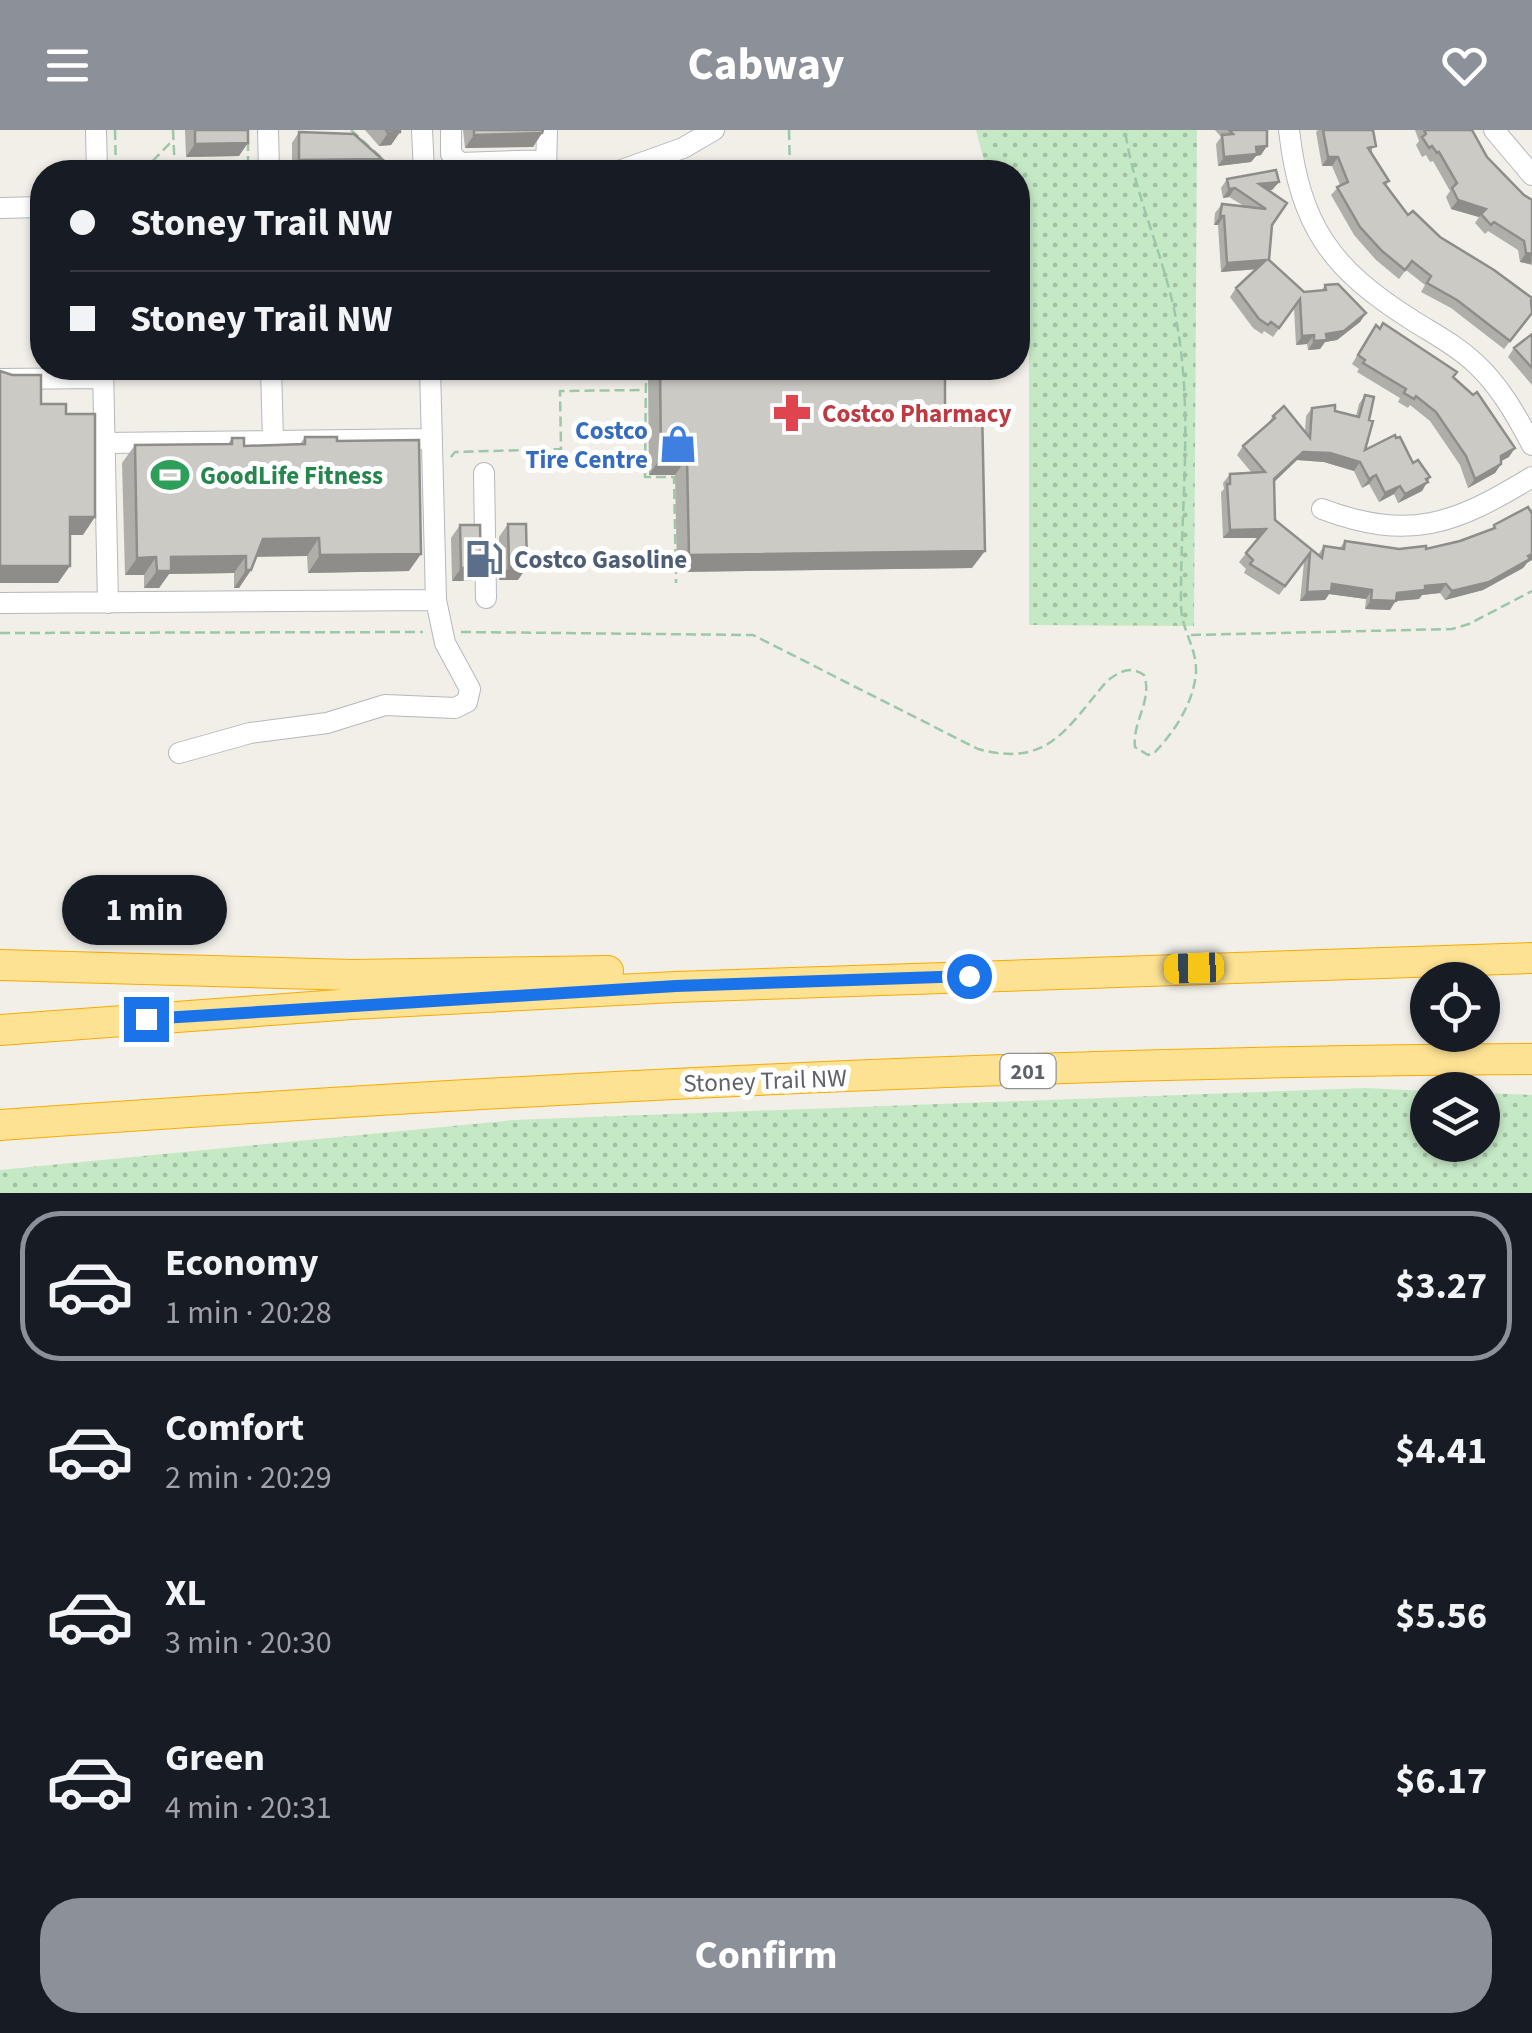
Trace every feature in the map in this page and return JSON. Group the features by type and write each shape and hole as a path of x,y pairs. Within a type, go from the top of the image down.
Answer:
{"highway":[{"path":"0,1030 352,1004 676,986 1532,958"},
{"path":"0,965 353,974 827,963 1006,974"},
{"path":"1441,1060 1474,1074 1532,1075"},
{"name":"Stoney Trail NW","path":"0,1125 615,1086 1154,1066 1532,1060"},
{"path":"0,1143 347,1114 582,1100 615,1086"}],"street":[{"path":"96,130 97,160"},
{"path":"268,130 269,160"},
{"path":"422,130 423,160"},
{"path":"451,130 451,154 457,160"},
{"path":"546,160 547,130"},
{"path":"650,160 683,148 714,130"},
{"path":"1288,130 1300,193 1338,264 1374,294 1448,341 1476,364 1497,386 1532,445"},
{"path":"1494,130 1532,176"},
{"path":"0,208 30,207"},
{"path":"1305,256 1324,243"},
{"path":"0,379 30,377"},
{"path":"103,380 108,603"},
{"path":"271,380 273,441"},
{"path":"179,753 250,733 328,723 385,706 455,708 467,702 470,689 445,643 436,600 430,380"},
{"path":"104,443 432,438"},
{"path":"484,474 486,598"},
{"path":"1322,509 1358,523 1414,526 1440,522 1485,506 1532,477"},
{"path":"0,602 436,600"}],"path":[{"path":"115,130 116,160"},
{"path":"173,130 175,160"},
{"path":"248,130 248,160"},
{"path":"351,130 384,160"},
{"path":"790,130 790,160"},
{"path":"0,632 753,635 978,749 1015,756 1048,744 1107,681 1130,669 1144,675 1148,689 1134,735 1135,748 1148,754 1155,752 1184,712 1196,671 1181,604 1186,464 1179,331 1125,130"},
{"path":"154,160 174,139"},
{"path":"645,380 646,478 674,477 676,583"},
{"path":"561,449 560,391 644,390"},
{"path":"1190,636 1452,629 1470,624 1532,591"}],"green space":[{"path":"976,130 1197,130 1194,626 1029,625 1030,160 984,160"},
{"path":"1366,1088 1410,1090 1410,1162 1500,1162 1500,1094 1532,1095 1532,1193 0,1193 0,1170 514,1120"}],"building":[{"path":"195,130 248,130 248,143 195,144"},
{"path":"474,130 543,130 474,135"},
{"path":"1229,130 1267,130 1267,146 1256,147 1257,154 1224,157 1222,135 1233,134"},
{"path":"1323,130 1373,130 1376,146 1368,148 1389,181 1384,183 1408,215 1413,211 1440,237 1532,298 1532,313 1510,341 1457,300 1427,283 1431,276 1412,261 1405,270 1360,227 1337,187 1348,182 1338,157 1328,157"},
{"path":"1424,130 1472,130 1487,157 1532,200 1532,254 1526,253 1524,241 1494,222 1491,225 1481,214 1486,209 1458,200 1452,188 1457,183 1439,152 1429,148 1422,137 1426,134"},
{"path":"299,132 354,134 382,159 299,160"},
{"path":"1276,170 1279,182 1259,184 1287,203 1272,225 1269,260 1304,292 1326,290 1325,285 1338,284 1366,313 1344,331 1326,334 1327,340 1314,341 1314,335 1302,336 1300,299 1279,328 1259,319 1236,288 1266,260 1227,263 1224,216 1220,216 1222,204 1266,209 1235,188 1229,189 1227,179"},
{"path":"1383,323 1457,372 1453,377 1473,395 1477,392 1515,448 1501,456 1501,464 1475,479 1466,456 1436,412 1363,363 1365,360 1358,355 1376,325 1380,329"},
{"path":"1532,334 1532,368 1514,348"},
{"path":"0,371 41,380 41,404 66,404 66,414 95,414 95,517 70,517 70,566 0,566"},
{"path":"660,380 945,380 945,407 982,407 985,551 689,555 687,458 661,457"},
{"path":"1365,395 1374,397 1369,420 1373,421 1365,450 1395,435 1400,437 1413,463 1418,460 1430,477 1428,482 1405,494 1400,486 1385,493 1376,475 1369,479 1360,462 1330,453 1303,452 1274,479 1275,520 1322,558 1324,546 1344,549 1345,541 1426,549 1460,541 1495,528 1494,525 1528,507 1532,511 1530,559 1489,582 1452,591 1446,584 1425,586 1425,590 1397,593 1396,601 1371,600 1372,590 1332,584 1331,591 1307,592 1310,553 1285,586 1250,564 1253,560 1246,553 1266,529 1230,530 1227,484 1230,474 1265,472 1243,446 1284,406 1310,438 1312,408 1335,405 1335,411 1359,417"},
{"path":"305,437 337,437 337,441 419,440 421,554 320,555 319,538 263,539 251,570 246,570 246,556 171,557 171,571 157,571 156,557 137,558 135,445 232,444 232,438 244,438 244,446 305,444"},
{"path":"508,524 526,524 527,567 509,567"},
{"path":"460,525 480,525 481,568 461,568"}],"place":[{"name":"Costco Pharmacy","path":"792,413"},
{"name":"Costco Tire Centre","path":"678,444"},
{"name":"GoodLife Fitness","path":"170,475"},
{"name":"Costco Gasoline","path":"484,559"}],"route":[{"path":"146,1019 676,986 969,976"}]}
